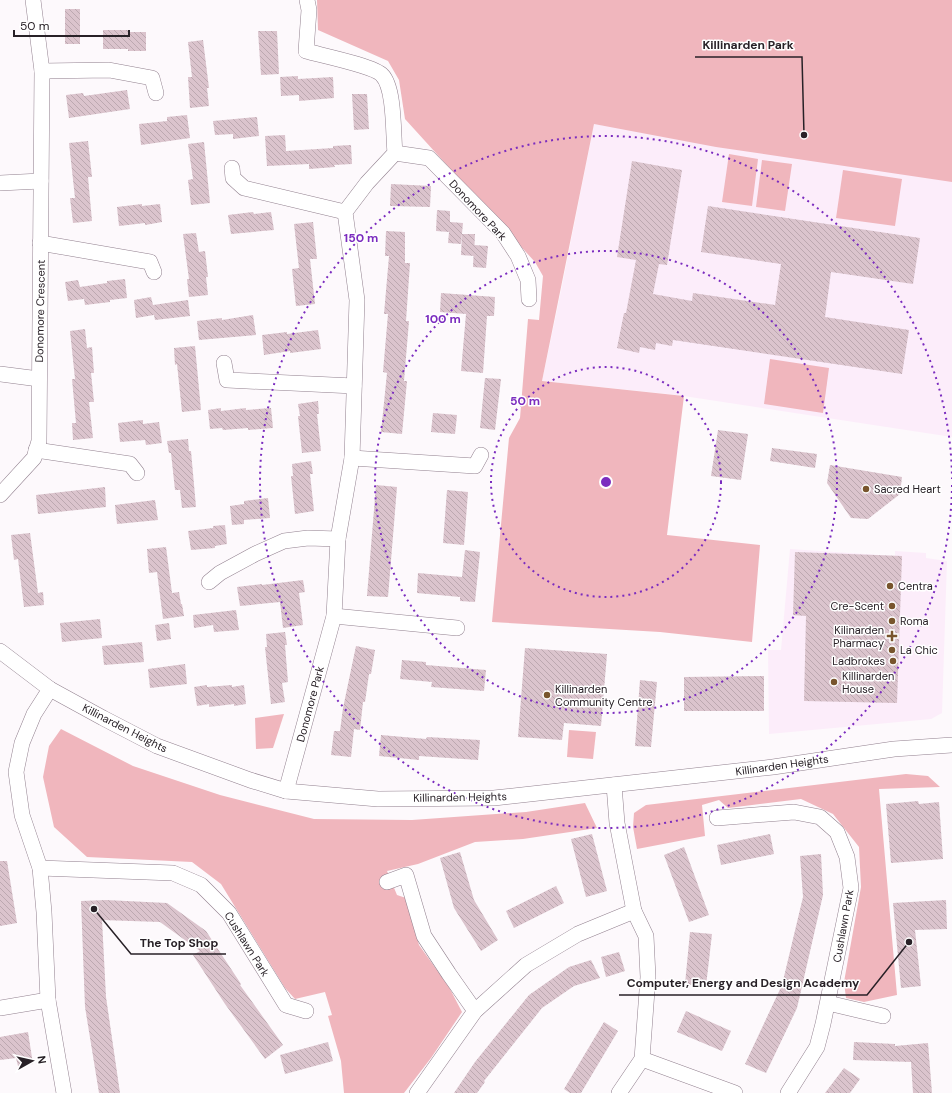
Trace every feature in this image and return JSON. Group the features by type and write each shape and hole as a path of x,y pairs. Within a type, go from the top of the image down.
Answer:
{"street":[{"name":"Donomore Crescent","path":"0,495 34,458 39,440 42,71 33,0"},
{"path":"232,168 233,178 244,188 346,212 367,183 395,153 391,92 382,75 367,67 306,51 307,0"},
{"path":"42,71 109,70 152,78 156,93"},
{"name":"Donomore Park","path":"395,153 429,158 503,233 518,256 528,280 529,298"},
{"path":"0,183 41,181"},
{"name":"Donomore Park","path":"286,791 334,616 338,539 352,458 357,300 346,212"},
{"name":"Donomore Crescent","path":"40,243 150,262 154,272"},
{"path":"224,363 227,380 354,386"},
{"name":"Donomore Crescent","path":"0,374 39,379"},
{"path":"36,450 130,464 137,473"},
{"path":"352,458 475,466 481,455"},
{"path":"209,582 220,573 255,554 284,541 308,538 338,539"},
{"path":"334,616 457,628"},
{"name":"Killinarden Heights","path":"0,651 50,689 157,746 250,780 286,791 378,799 494,798 773,767 894,749 952,745"},
{"path":"50,689 34,714 22,743 16,772 22,815 40,868 44,912 48,1000 64,1093"},
{"path":"614,785 617,823 634,911 646,936 648,977 642,1059 619,1093"},
{"name":"Cushlawn Park","path":"717,818 794,812 820,817 837,832 847,857 851,888 828,1003 817,1047 788,1093"},
{"name":"Cushlawn Park","path":"40,868 173,874 201,885 229,913 286,1005 306,1011"},
{"path":"387,882 406,875 424,936 475,1011"},
{"path":"417,1093 475,1011 526,964 578,934 634,911"},
{"path":"0,1008 48,1000"},
{"path":"828,1003 883,1016"},
{"path":"642,1059 735,1093"}],"shaded area":[{"path":"317,0 952,0 952,182 716,147 594,124 542,381 684,396 667,535 760,545 752,642 660,632 492,622 509,438 520,418 528,319 539,320 543,276 535,262 405,119 399,80 388,61 318,30"},
{"path":"594,124 952,181 952,437 677,395 542,381"},
{"path":"729,154 758,159 752,206 722,202"},
{"path":"762,160 792,164 785,211 756,207"},
{"path":"843,170 902,179 895,226 836,218"},
{"path":"770,359 829,368 823,413 764,404"},
{"path":"790,549 895,556 895,551 926,553 926,558 947,561 942,713 931,719 769,734 768,650 781,650"},
{"path":"284,714 273,748 256,749 255,718"},
{"path":"61,729 133,766 220,795 314,819 412,820 526,812 585,803 597,828 523,839 475,842 418,864 387,871 397,895 406,898 419,945 449,987 462,1012 431,1058 404,1093 344,1093 341,1061 328,1016 332,1015 325,992 295,999 285,988 221,884 192,862 87,857 54,827 43,777 49,746"},
{"path":"569,730 596,732 593,759 567,757"},
{"path":"906,774 928,776 940,787 879,789 897,995 864,1002 846,998 844,982 861,887 859,847 833,814 801,799 728,808 719,800 702,805 705,836 637,849 633,827 634,813 646,805"}],"building":[{"path":"65,9 80,9 80,44 65,44"},
{"path":"103,30 146,32 146,51 103,49"},
{"path":"258,31 277,31 279,74 261,75"},
{"path":"203,40 209,88 207,88 209,106 190,108 188,77 192,77 188,42"},
{"path":"298,76 298,79 333,77 334,98 299,101 299,95 281,96 280,77"},
{"path":"127,90 130,109 69,118 66,95 83,93 84,96"},
{"path":"352,94 367,94 369,129 354,130"},
{"path":"187,115 190,138 141,145 139,124 167,121 167,117"},
{"path":"257,117 259,136 233,139 233,134 215,135 213,121"},
{"path":"285,135 286,151 333,148 333,146 351,145 352,164 309,169 309,164 267,166 265,136"},
{"path":"88,141 92,177 88,177 92,221 73,223 70,198 75,198 69,143"},
{"path":"204,142 210,203 191,205 188,180 193,179 188,144"},
{"path":"632,161 682,170 667,265 659,264 653,294 692,301 693,293 775,305 781,264 701,252 708,206 920,238 913,284 831,272 825,317 909,330 902,374 673,340 672,346 656,343 655,350 640,347 639,353 617,348 624,313 626,313 636,260 617,257"},
{"path":"391,184 431,186 430,207 390,206"},
{"path":"142,204 142,206 160,204 162,222 145,225 145,223 119,226 117,207"},
{"path":"437,210 450,211 450,222 463,223 461,244 448,243 449,232 436,231"},
{"path":"253,212 254,214 271,212 274,230 231,234 228,215"},
{"path":"313,222 317,259 310,259 315,304 296,306 292,269 299,268 294,224"},
{"path":"386,231 405,232 405,263 410,263 406,321 409,321 404,381 407,381 402,434 381,432 387,373 383,372 388,314 384,314 389,256 385,256"},
{"path":"196,233 199,252 205,251 208,277 206,277 208,295 189,297 187,279 189,279 183,234"},
{"path":"462,234 475,234 474,256 461,255"},
{"path":"474,245 488,246 486,268 473,267"},
{"path":"125,279 127,298 85,305 84,299 68,301 65,282 78,280 80,287"},
{"path":"441,293 495,297 494,316 487,316 483,373 461,371 466,314 440,312"},
{"path":"151,297 153,305 188,300 190,316 155,320 154,315 136,318 134,300"},
{"path":"253,315 256,335 199,340 197,321 222,318 222,320"},
{"path":"85,329 87,348 92,347 94,373 91,373 94,402 89,402 93,438 73,440 72,423 76,423 72,379 75,379 70,331"},
{"path":"318,330 321,349 290,353 290,351 264,355 262,335 287,332 287,334"},
{"path":"195,346 201,410 182,412 174,348"},
{"path":"485,378 501,379 495,430 480,428"},
{"path":"318,401 319,414 317,414 321,451 302,453 298,404"},
{"path":"221,408 221,411 246,408 246,410 271,408 273,428 248,430 248,428 223,430 222,428 210,429 208,410"},
{"path":"433,413 457,415 455,434 431,432"},
{"path":"143,420 143,424 159,422 162,443 146,445 145,440 120,442 118,423"},
{"path":"718,430 748,434 741,480 711,476"},
{"path":"188,439 189,451 191,451 196,507 182,508 180,490 175,490 171,453 169,453 167,441"},
{"path":"772,448 817,454 815,468 770,461"},
{"path":"311,461 313,474 310,474 314,511 295,514 291,476 293,476 292,464"},
{"name":"Sacred Heart","path":"830,465 902,477 900,494 868,519 851,518 827,483"},
{"path":"376,485 397,487 388,597 367,596"},
{"path":"105,487 106,507 38,514 36,495"},
{"path":"447,490 468,492 464,545 443,543"},
{"path":"268,498 270,518 244,520 244,524 232,525 230,506 244,504 244,501"},
{"path":"155,500 158,520 117,524 115,505"},
{"path":"225,525 227,544 215,546 215,548 191,550 188,531"},
{"path":"30,533 38,593 43,592 44,605 24,607 18,559 14,560 11,535"},
{"path":"166,547 172,593 179,592 184,616 163,619 157,572 149,573 147,549"},
{"path":"465,550 480,552 475,602 460,601 460,597 417,593 418,573 462,577"},
{"path":"795,552 902,556 897,703 804,701 806,616 793,615"},
{"path":"303,580 305,592 299,593 303,625 283,628 280,602 240,606 237,587"},
{"path":"236,610 239,630 214,632 213,625 194,628 193,615"},
{"path":"100,619 102,638 62,642 60,623"},
{"path":"169,623 171,639 157,641 155,625"},
{"path":"285,632 287,645 285,645 288,682 282,683 285,702 271,704 265,647 267,647 266,634"},
{"path":"142,642 144,662 104,665 102,646"},
{"path":"356,646 375,650 371,674 369,674 365,702 363,702 360,730 354,729 351,757 331,755 334,731 340,731 343,708"},
{"path":"525,648 607,654 601,726 564,723 562,740 518,737"},
{"path":"402,660 426,662 426,665 486,670 484,691 431,687 432,682 400,679"},
{"path":"185,664 187,684 150,688 148,669"},
{"path":"764,676 764,711 684,711 684,677"},
{"path":"640,680 657,682 651,747 635,746"},
{"path":"207,685 207,687 232,685 232,687 244,685 246,704 209,707 209,704 197,706 194,687"},
{"path":"381,735 426,739 427,737 480,740 478,760 419,756 419,760 379,756"},
{"path":"918,801 919,804 939,802 943,859 891,863 886,804"},
{"path":"592,834 607,891 586,897 571,839"},
{"path":"770,834 774,854 721,865 717,845"},
{"path":"684,847 709,915 689,922 664,855"},
{"path":"460,852 474,900 498,940 481,951 454,908 440,858"},
{"path":"821,854 823,895 797,1008 766,1073 745,1064 782,985 803,897 800,856"},
{"path":"0,861 7,861 17,923 0,926"},
{"path":"556,886 564,903 514,928 506,911"},
{"path":"106,900 167,903 206,931 241,984 240,985 283,1045 265,1059 225,1004 193,955 200,951 160,922 102,920 106,997 120,1093 99,1093 85,1007 81,901"},
{"path":"946,900 947,929 915,930 921,986 901,988 893,903"},
{"path":"690,932 712,934 706,986 685,984"},
{"path":"619,952 625,971 606,977 601,957"},
{"path":"591,960 600,978 574,986 542,1008 484,1081 485,1082 477,1093 454,1093 475,1062 529,995 569,967"},
{"path":"686,1011 731,1031 722,1051 677,1032"},
{"path":"604,1022 618,1031 581,1093 570,1093 564,1089"},
{"path":"28,1032 33,1064 18,1066 16,1058 0,1060 0,1037"},
{"path":"328,1042 333,1061 285,1074 280,1055"},
{"path":"854,1042 895,1044 895,1046 928,1043 932,1093 913,1093 911,1062 853,1060"},
{"path":"844,1068 860,1079 850,1093 825,1093"}],"place":[{"name":"Killinarden Park","path":"804,135"},
{"name":"Sacred Heart","path":"866,489"},
{"name":"Centra","path":"890,586"},
{"name":"Cre-Scent","path":"892,606"},
{"name":"Roma","path":"892,621"},
{"name":"Kilinarden Pharmacy","path":"892,636"},
{"name":"La Chic","path":"892,650"},
{"name":"Ladbrokes","path":"893,661"},
{"name":"Killinarden House","path":"834,682"},
{"name":"Killinarden Community Centre","path":"547,695"},
{"name":"The Top Shop","path":"94,909"},
{"name":"Computer, Energy and Design Academy","path":"909,942"}]}
